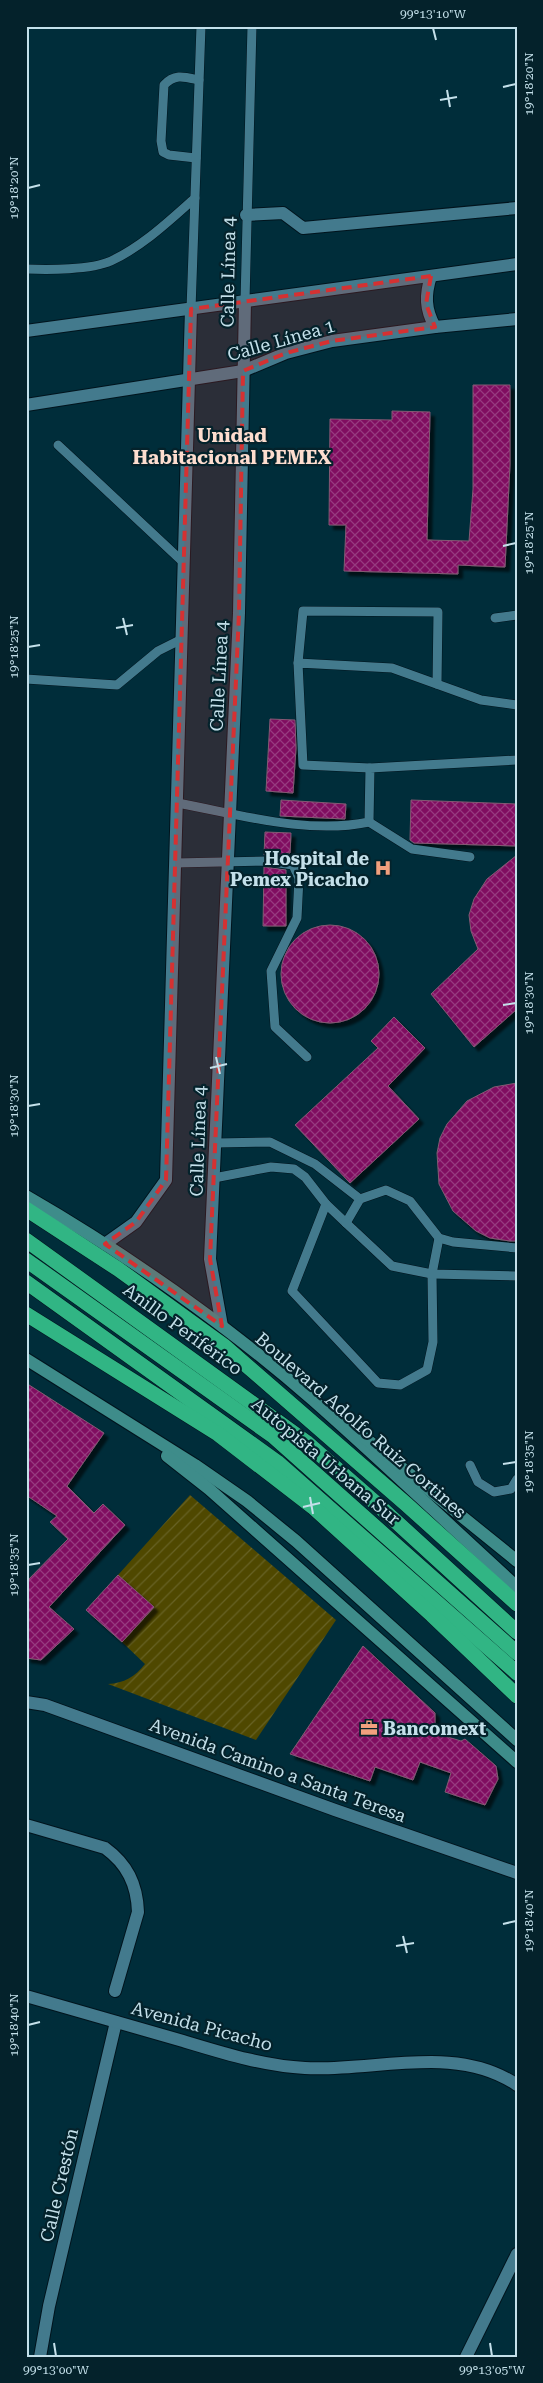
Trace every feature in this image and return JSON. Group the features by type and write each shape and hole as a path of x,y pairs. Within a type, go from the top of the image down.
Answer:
{"highway":[{"path":"26,1210 118,1269 222,1345 406,1504 517,1604"},
{"name":"Anillo Periférico","path":"26,1240 306,1442 517,1632"},
{"name":"Autopista Urbana Sur","path":"26,1260 273,1436 517,1653"},
{"name":"Autopista Urbana Sur","path":"26,1282 276,1462 517,1673"},
{"path":"26,1314 226,1440 320,1514 432,1615 517,1696"}],"main road":[{"name":"Boulevard Adolfo Ruiz Cortines","path":"26,1196 105,1244 222,1326 312,1400 517,1587"},
{"path":"26,1359 195,1465 247,1501 296,1541 517,1740"},
{"path":"312,1400 389,1456 517,1561"},
{"path":"124,1422 209,1489 517,1762"}],"street":[{"path":"246,215 283,213 303,228 517,208"},
{"name":"Calle Línea 1","path":"26,332 517,264"},
{"path":"431,276 426,292 426,304 435,327"},
{"name":"Calle Línea 4","path":"222,1326 210,1259 229,812 240,613 245,301"},
{"name":"Calle Línea 4","path":"105,1244 136,1222 166,1180 191,309"},
{"name":"Calle Línea 1","path":"26,405 243,371 286,353 332,341 435,327 517,319"},
{"name":"Avenida Camino a Santa Teresa","path":"26,1702 45,1705 517,1873"},
{"path":"26,1825 104,1848 114,1855 130,1874 135,1886 138,1912 115,1991"},
{"name":"Avenida Picacho","path":"26,1996 243,2059 305,2068 425,2063 472,2065 503,2075 517,2085"},
{"name":"Calle Crestón","path":"40,2357 49,2306 116,2022"},
{"path":"466,2357 517,2254"}],"lane":[{"name":"Calle Línea 4","path":"191,309 201,26"},
{"name":"Calle Línea 4","path":"245,301 252,26"},
{"path":"196,158 169,155 164,152 162,141 164,85 170,78 177,76 199,80"},
{"path":"26,269 58,270 110,262 150,237 195,198"},
{"path":"58,445 184,562"},
{"path":"437,684 438,612 303,611 298,664 303,764 370,768 517,760"},
{"path":"495,618 517,616"},
{"path":"26,679 117,685 158,651 182,639"},
{"path":"298,664 392,668 481,700 517,705"},
{"path":"369,822 370,768"},
{"path":"177,803 276,821 345,827 369,822 412,849 470,857"},
{"path":"175,863 265,861 293,865 299,878 297,918 271,971 275,1027 307,1057"},
{"path":"216,1143 270,1142 315,1164 360,1199"},
{"path":"306,1177 315,1164"},
{"path":"214,1178 271,1167 294,1169 306,1177 326,1204 392,1266 432,1274 517,1276"},
{"path":"346,1223 360,1199 386,1190 410,1201 439,1238 453,1242 517,1248"},
{"path":"326,1204 292,1290 378,1383 400,1385 427,1370 433,1342 432,1274 439,1238"},
{"path":"470,1465 478,1482 494,1492 511,1489 516,1479"}],"highlighted area":[{"path":"431,276 426,304 435,327 332,341 286,353 243,371 239,613 210,1259 222,1326 105,1244 136,1222 166,1180 191,309"}],"shaded area":[{"path":"190,1495 336,1620 256,1740 108,1684 129,1679 145,1664 122,1642 154,1607 118,1575"}],"building":[{"path":"473,385 510,385 510,464 505,567 458,565 458,574 344,571 346,525 329,525 330,419 392,420 392,411 430,412 427,540 469,541 473,489"},
{"path":"270,719 295,720 296,748 293,793 266,791"},
{"path":"281,800 346,804 345,819 280,816"},
{"path":"411,800 517,804 517,846 414,843 410,840"},
{"path":"265,832 291,833 290,853 286,853 286,858 264,855"},
{"path":"517,855 517,1009 474,1047 431,994 478,949 471,931 469,915 474,899 487,879"},
{"path":"264,867 286,870 286,926 263,926"},
{"path":"330,925 349,929 365,939 375,955 379,974 375,993 365,1009 349,1019 330,1023 311,1019 295,1009 285,993 281,974 285,955 295,939 311,929"},
{"path":"394,1017 425,1048 388,1086 419,1119 350,1183 295,1125 378,1048 371,1041"},
{"path":"517,1083 517,1241 510,1241 490,1238 476,1231 453,1211 439,1184 437,1153 440,1138 447,1124 467,1101 494,1087"},
{"path":"26,1383 104,1433 67,1486 94,1513 103,1504 125,1525 49,1607 74,1629 41,1660 26,1658 26,1582 68,1539 50,1522 57,1516 26,1495"},
{"path":"118,1575 154,1607 122,1642 86,1610"},
{"name":"Bancomext","path":"363,1646 435,1713 435,1733 461,1741 465,1739 496,1766 498,1779 485,1805 445,1792 451,1773 420,1762 413,1780 375,1767 370,1781 290,1754"}],"place":[{"name":"Hospital de Pemex Picacho","path":"383,868"},
{"name":"Bancomext","path":"369,1728"}],"district":[{"name":"Unidad Habitacional PEMEX","path":"232,446"}]}
